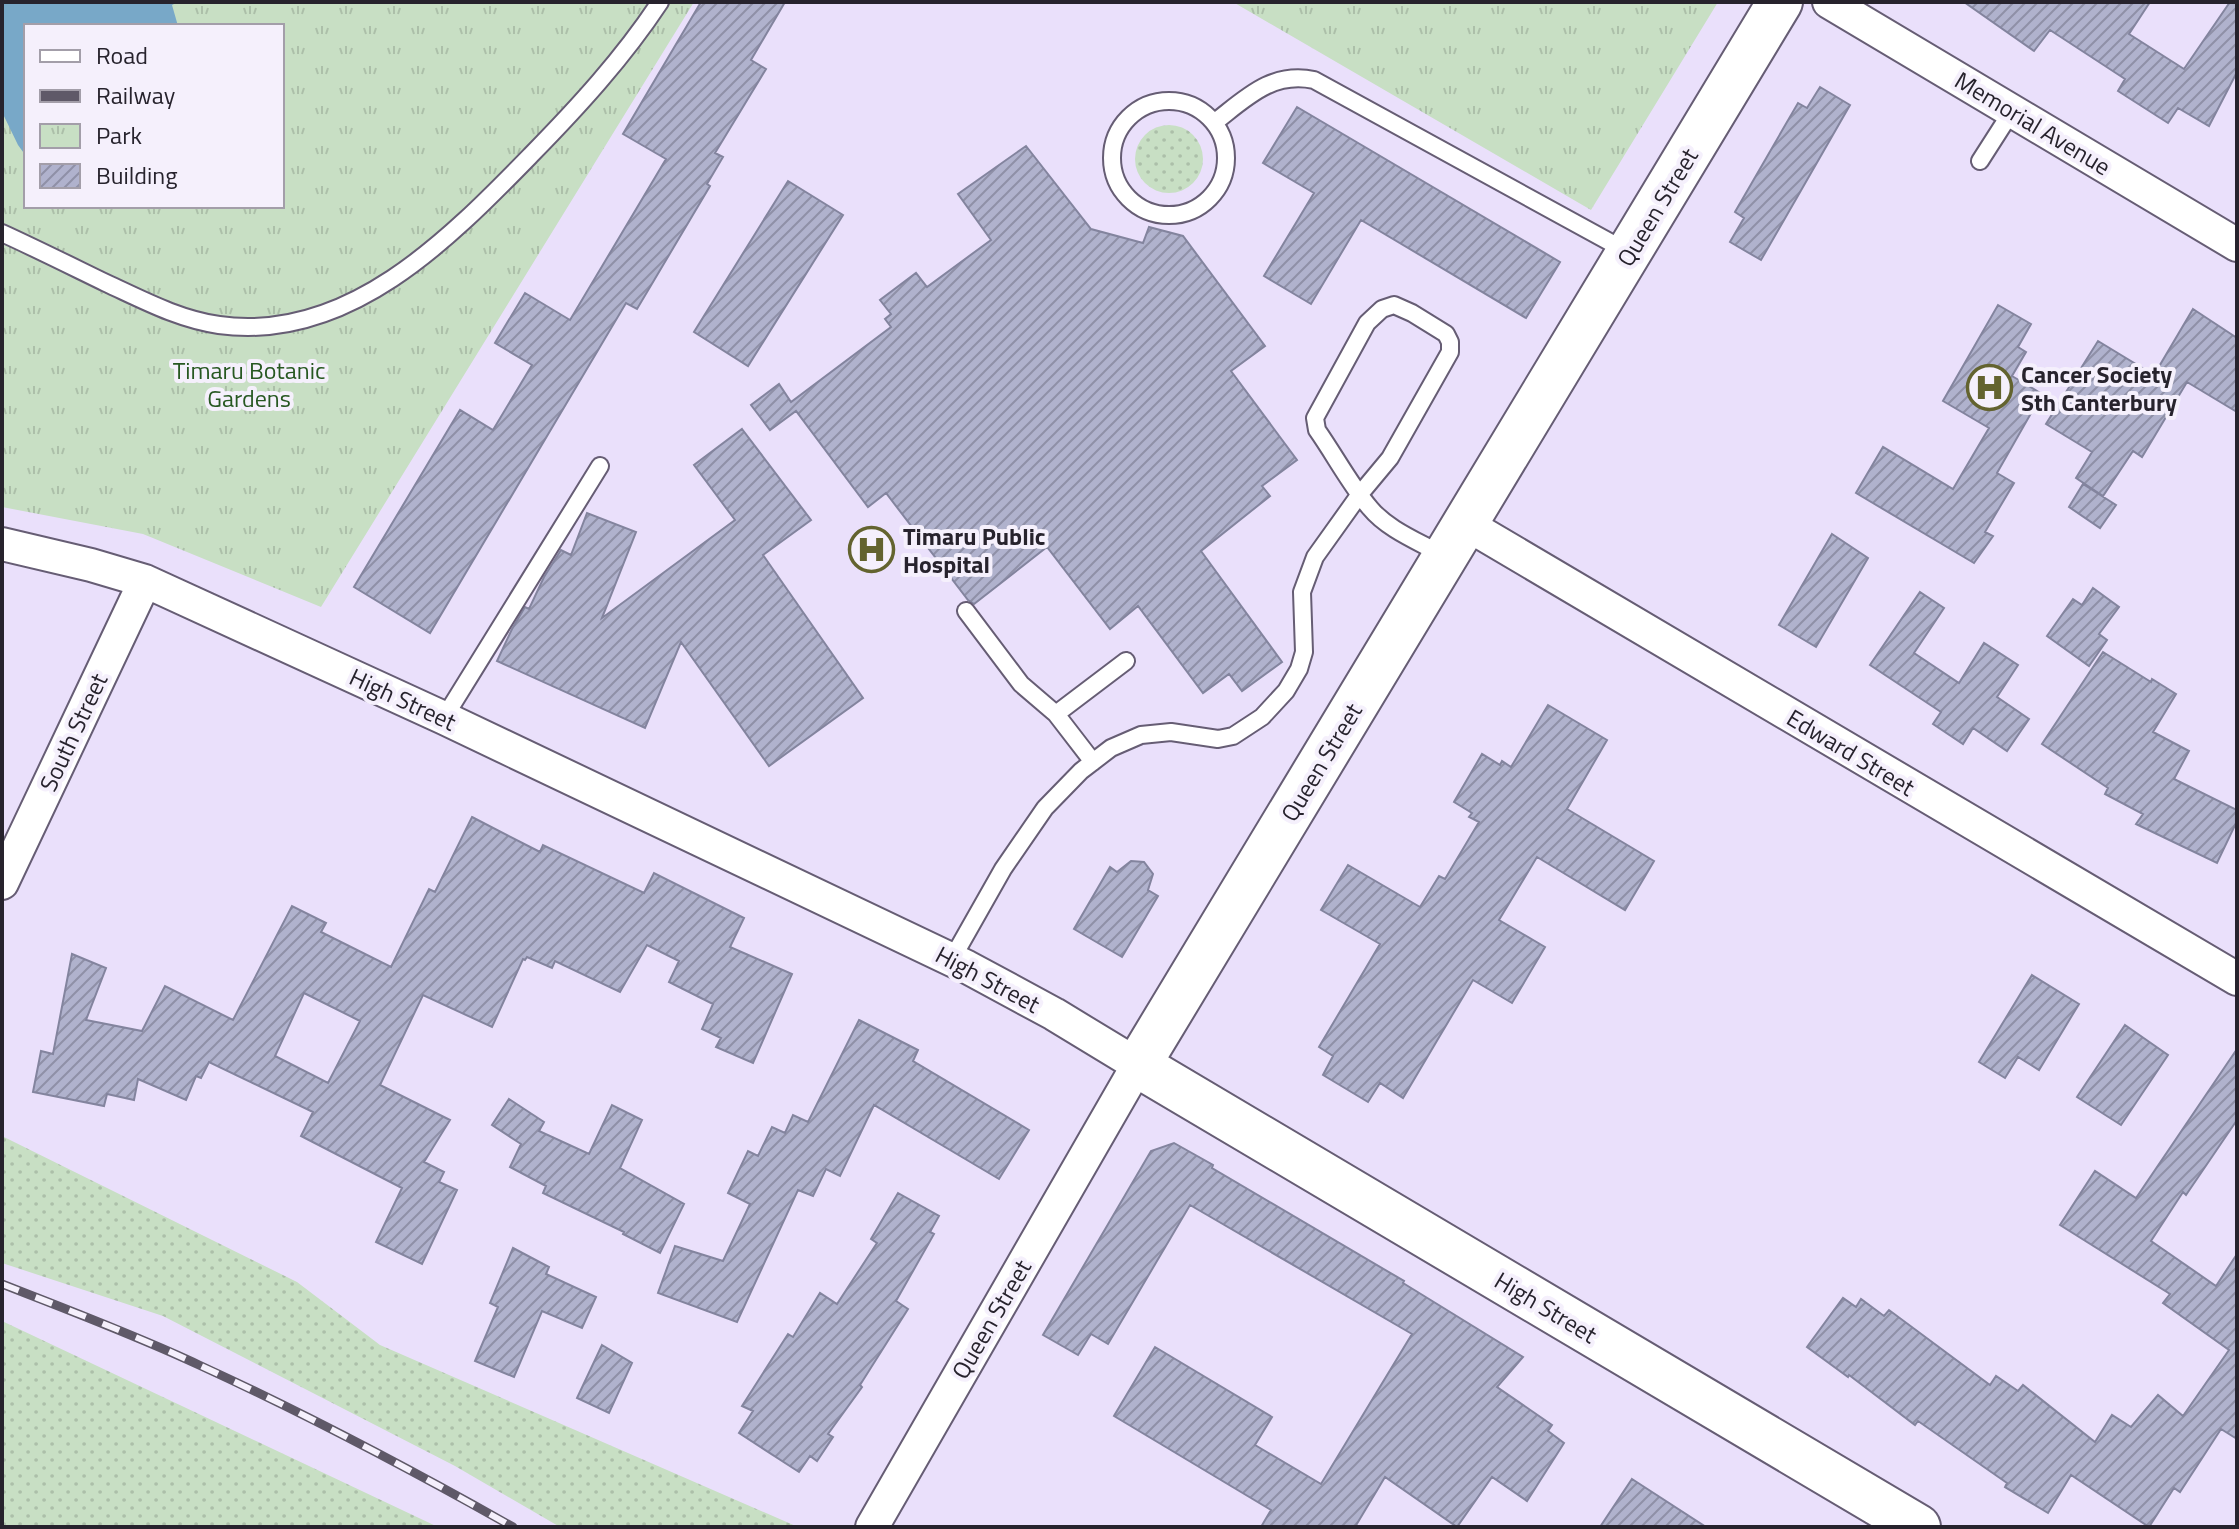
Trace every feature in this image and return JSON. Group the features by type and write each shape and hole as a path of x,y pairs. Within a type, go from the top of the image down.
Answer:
{"street":[{"name":"Queen Street","path":"872,1527 1138,1065 1780,2"},
{"name":"Memorial Avenue","path":"1829,2 2237,245"},
{"name":"Edward Street","path":"1456,541 2237,979"},
{"name":"High Street","path":"2,544 145,581 444,718 952,959 1054,1014 1918,1527"},
{"name":"South Street","path":"2,883 145,581"}],"lane":[{"path":"2,233 162,310 195,321 261,327 300,321 335,310 379,288 461,224 580,103 614,64 660,2"},
{"path":"1215,122 1267,84 1298,76 1314,80 1630,253"},
{"path":"1163,100 1183,101 1201,109 1215,122 1224,139 1227,157 1224,175 1216,192 1203,205 1187,213 1169,216 1150,213 1134,204 1121,190 1112,172 1111,152 1116,133 1128,117 1144,105 1163,100"},
{"path":"1980,161 2012,111"},
{"path":"952,959 1003,869 1045,808 1081,771 1111,748 1141,735 1171,732 1218,739 1233,736 1262,717 1286,691 1299,669 1304,652 1302,592 1315,557 1360,494 1390,458 1450,352 1446,334 1394,305 1382,309 1367,323 1315,418 1317,430 1360,494 1371,510 1388,523 1456,541"},
{"path":"444,718 600,466"},
{"path":"966,611 1021,684 1056,714 1093,762"},
{"path":"1056,714 1126,661"}],"green space":[{"name":"Timaru Botanic Gardens","path":"2,2 694,2 321,607 143,534 2,507"},
{"path":"1233,2 1718,2 1591,210"},
{"path":"1162,125 1176,125 1188,130 1198,140 1203,159 1198,178 1188,188 1176,193 1162,193 1150,188 1140,178 1135,166 1135,152 1140,140 1150,130"},
{"path":"2,1136 297,1282 380,1345 798,1527 560,1527 455,1466 163,1316 2,1263"},
{"path":"2,1321 438,1527 2,1527"}],"water":[{"path":"2,2 178,2 172,5 177,24 24,24 24,153 2,112"}],"building":[{"path":"701,2 785,2 751,60 766,69 715,153 723,157 707,184 710,186 637,309 626,303 430,633 354,587 460,410 493,430 532,365 495,343 525,293 570,320 666,159 623,134"},
{"path":"1964,2 2150,2 2129,34 2184,69 2230,2 2237,2 2237,72 2209,126 2178,108 2168,123 2118,91 2125,79 2050,30 2034,51"},
{"path":"1820,87 1850,105 1761,260 1730,242 1744,218 1735,212 1798,103 1807,108"},
{"path":"1297,107 1560,262 1526,318 1361,220 1311,304 1264,276 1314,193 1263,163"},
{"path":"1026,146 1091,229 1143,243 1149,227 1183,236 1265,346 1231,371 1297,460 1262,486 1270,496 1201,551 1282,662 1242,691 1229,674 1203,693 1138,606 1110,629 1047,547 974,604 886,493 868,507 796,411 770,430 751,405 779,384 791,402 891,327 885,319 891,314 880,300 916,273 927,287 991,240 958,194"},
{"path":"788,181 843,215 748,366 694,332"},
{"path":"1998,305 2031,324 2018,347 2026,352 2012,376 2042,394 1997,473 2014,483 1985,532 1993,536 1974,563 1856,493 1883,447 1953,489 1989,428 1943,401"},
{"path":"2193,309 2237,338 2237,412 2187,382 2142,457 2133,451 2103,496 2076,478 2092,452 2046,424 2098,341 2154,375"},
{"path":"742,429 811,520 763,555 863,698 769,766 681,642 645,728 497,661 512,629 525,607 529,609 561,550 571,555 587,513 636,532 602,618 735,520 694,465"},
{"path":"2083,484 2116,505 2100,528 2069,507"},
{"path":"1832,534 1868,558 1816,647 1779,625"},
{"path":"2093,588 2119,607 2099,634 2107,640 2089,666 2047,636 2073,599 2082,605"},
{"path":"1920,592 1944,608 1914,653 1959,683 1984,643 2018,665 1997,697 2029,719 2007,751 1973,728 1963,744 1933,724 1941,712 1870,665"},
{"path":"2103,652 2176,694 2153,732 2189,751 2174,779 2237,810 2237,821 2217,863 2136,824 2143,814 2105,794 2108,788 2042,744"},
{"path":"1548,705 1607,740 1567,809 1654,861 1625,910 1537,857 1499,920 1545,947 1512,1003 1473,980 1403,1098 1380,1083 1368,1102 1323,1075 1333,1056 1319,1047 1380,944 1321,910 1348,865 1420,907 1439,876 1445,879 1479,822 1469,817 1472,813 1454,802 1482,754 1500,765 1502,761 1511,767"},
{"path":"472,817 540,852 543,845 644,893 654,873 744,918 730,947 792,974 753,1063 716,1047 721,1038 702,1029 713,1004 669,982 679,961 647,945 620,992 555,961 552,968 527,957 523,959 492,1027 423,995 380,1085 450,1120 424,1162 444,1172 439,1182 457,1190 422,1264 376,1242 402,1188 301,1136 313,1112 209,1062 201,1078 196,1076 186,1100 138,1079 134,1100 107,1094 104,1106 33,1092 41,1051 53,1054 72,954 106,968 86,1020 142,1031 165,986 233,1020 292,906 326,923 321,932 391,967 429,889 435,892","holes":["304,993 360,1021 328,1083 275,1056"]},
{"path":"1131,861 1144,862 1153,874 1148,890 1158,896 1122,957 1074,929 1110,867 1117,872"},
{"path":"2032,975 2079,1004 2039,1070 2018,1057 2005,1078 1979,1062"},
{"path":"859,1020 918,1050 913,1061 1029,1130 999,1179 874,1105 840,1176 826,1169 813,1196 798,1190 737,1322 658,1293 675,1246 723,1261 750,1204 728,1193 748,1151 758,1156 772,1127 785,1133 793,1115 808,1122"},
{"path":"2125,1025 2168,1055 2121,1125 2077,1097"},
{"path":"2237,1049 2237,1120 2151,1241 2216,1286 2237,1254 2237,1439 2221,1429 2180,1492 2174,1488 2149,1527 2071,1475 2048,1513 2005,1487 2007,1483 1918,1421 1915,1425 1807,1347 1843,1298 1856,1307 1861,1299 1884,1316 1889,1310 1990,1385 1996,1376 2018,1391 2023,1385 2095,1442 2112,1415 2131,1427 2158,1395 2183,1416 2229,1350 2163,1303 2170,1294 2060,1225 2095,1171 2136,1198"},
{"path":"509,1099 544,1122 539,1131 589,1154 612,1105 642,1120 620,1168 684,1204 660,1253 543,1193 546,1186 510,1167 521,1144 492,1125"},
{"path":"1174,1143 1404,1281 1523,1357 1497,1387 1552,1425 1548,1431 1564,1443 1527,1501 1492,1477 1457,1527 1385,1477 1355,1527 1261,1527 1271,1510 1114,1416 1155,1347 1272,1417 1255,1445 1321,1484 1412,1334 1190,1205 1108,1344 1091,1334 1078,1355 1043,1335 1151,1151"},
{"path":"898,1193 939,1216 930,1232 934,1234 896,1301 908,1309 860,1385 862,1387 828,1434 833,1437 817,1461 810,1456 799,1472 739,1433 753,1411 742,1406 788,1334 793,1337 820,1293 837,1304 877,1243 871,1239"},
{"path":"513,1248 549,1267 546,1274 596,1297 582,1328 542,1311 514,1377 475,1361 498,1307 490,1303"},
{"path":"602,1345 632,1363 609,1413 577,1398"},
{"path":"1632,1479 1706,1527 1600,1527"}],"railway":[{"path":"2,1284 150,1343 239,1384 358,1443 513,1527"}],"place":[{"name":"Cancer Society Sth Canterbury","path":"1990,388"},
{"name":"Timaru Public Hospital","path":"872,550"}]}
